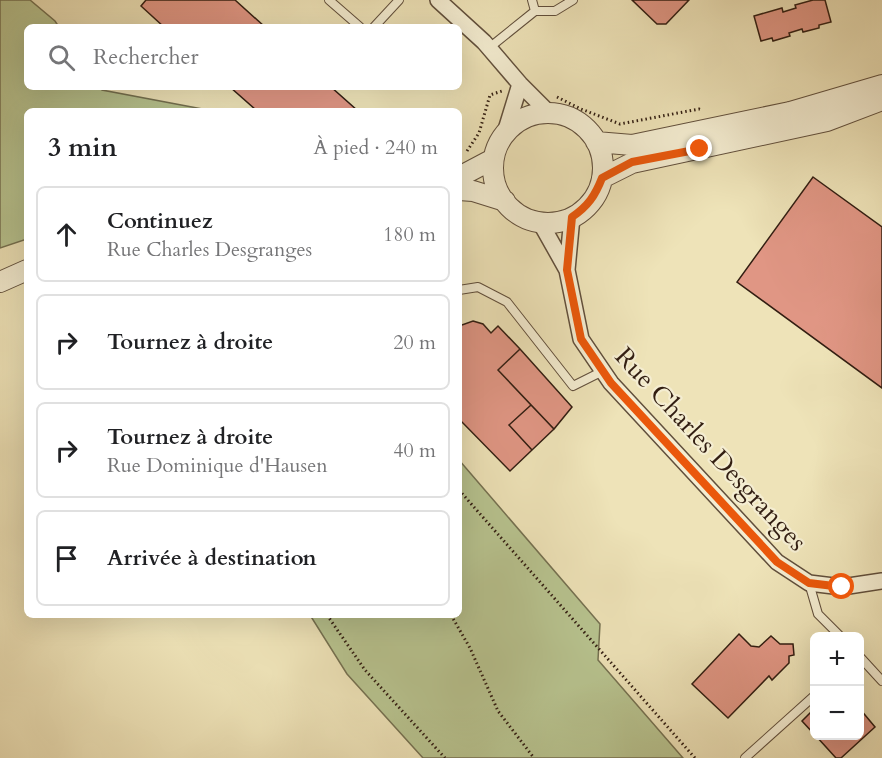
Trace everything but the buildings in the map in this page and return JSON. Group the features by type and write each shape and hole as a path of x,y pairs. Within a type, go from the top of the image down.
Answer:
{"street":[{"path":"438,0 489,48 520,84 549,103 563,115 588,130 596,142 602,159 602,178 596,194 586,207 572,217 557,222 540,222 521,215 505,201 497,189 493,174 493,159 497,145 505,133 549,103"},
{"path":"505,133 520,84"},
{"path":"596,142 632,145 790,112 882,85"},
{"path":"602,178 632,162 827,121 882,100"},
{"path":"462,175 493,159"},
{"path":"462,190 473,191 505,201"},
{"name":"Rue Charles Desgranges","path":"572,217 567,270 581,339 619,392 777,562 809,583 842,587 882,581"},
{"name":"Rue Charles Desgranges","path":"540,222 567,270"},
{"path":"0,282 24,271"}],"lane":[{"path":"329,0 357,24"},
{"path":"377,24 399,0"},
{"path":"532,0 535,11"},
{"path":"489,48 535,11 555,11 573,0"},
{"path":"462,290 478,287 507,302 573,386 603,371"},
{"path":"809,583 818,614 836,632"},
{"path":"864,661 882,681"},
{"path":"744,758 810,700"}],"path":[{"path":"462,154 479,133 490,95 520,84"},
{"path":"549,103 581,109 620,124 699,109 707,112"},
{"path":"462,493 695,758"},
{"path":"329,618 365,670 445,758"},
{"path":"453,618 470,648 498,711 534,758"}],"green space":[{"path":"0,0 30,0 57,24 24,24 24,90 102,90 197,108 24,108 24,240 0,248"},
{"path":"462,463 600,624 598,660 683,758 423,758 347,674 312,618 462,618"}],"route":[{"path":"700,149 632,162 602,178 596,194 586,207 572,217 567,270 581,339 611,383 777,562 809,583 842,587"}]}
